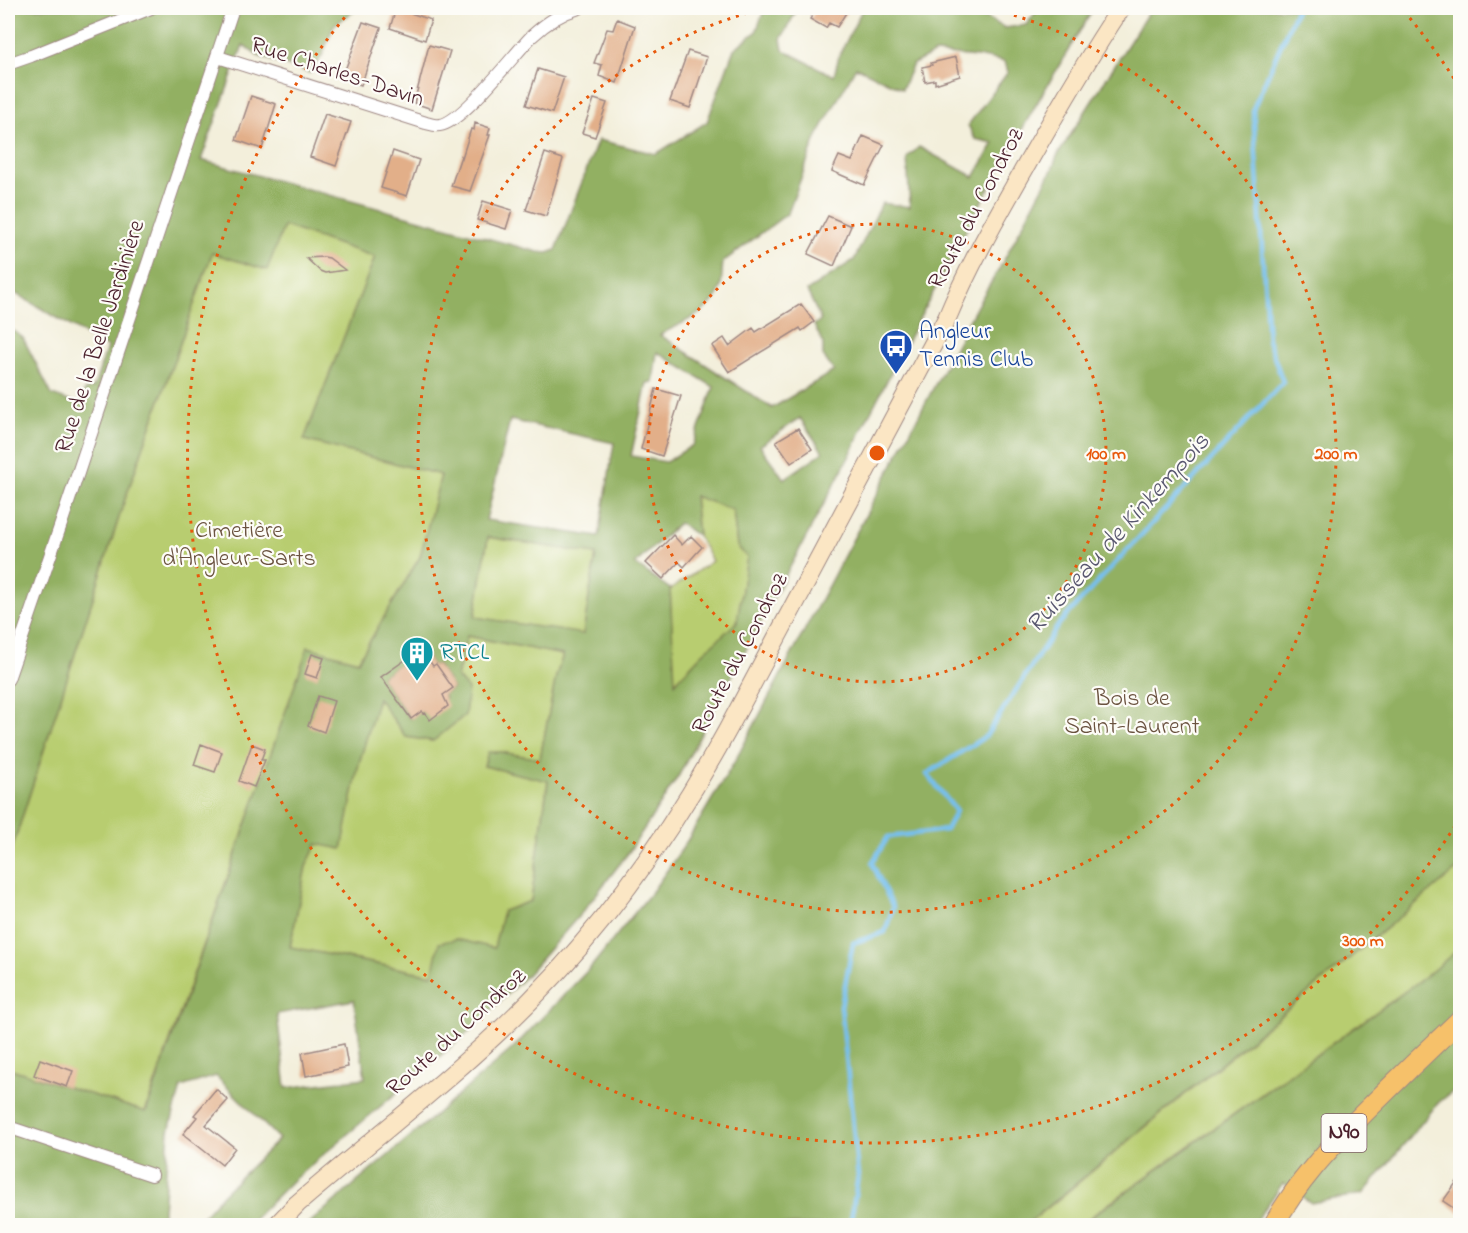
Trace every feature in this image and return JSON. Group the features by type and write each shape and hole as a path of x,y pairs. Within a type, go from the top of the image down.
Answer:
{"main road":[{"name":"Route du Condroz","path":"276,1226 297,1204 472,1057 516,1016 582,945 648,860 693,791 728,729 947,318 964,279 1005,203 1077,76 1121,8"},
{"name":"N90","path":"1273,1226 1303,1177 1410,1066 1461,1020"}],"street":[{"path":"8,64 151,8"},
{"name":"Rue de la Belle Jardinière","path":"8,679 234,8"},
{"name":"Rue Charles-Davin","path":"218,57 441,126 472,102 533,35 564,13 579,8"},
{"path":"8,1127 152,1174"}],"green space":[{"path":"8,8 359,8 334,25 322,56 310,73 258,56 243,45 201,160 548,253 556,250 598,140 656,154 707,122 734,49 756,32 765,8 798,8 781,39 783,50 834,76 839,56 863,8 969,8 1005,28 1026,25 1039,8 1094,8 975,213 850,455 679,775 629,852 584,910 527,975 464,1036 292,1181 248,1225 195,1225 279,1139 216,1076 181,1087 169,1131 164,1225 8,1225 8,1068 146,1112 308,647 358,661 420,557 441,475 304,440 375,257 284,226 267,270 212,253 124,502 8,861 8,345 12,330 23,338 52,395 80,405 85,390 94,387 107,347 8,289","holes":["935,53 1005,62 1008,72 968,125 975,139 994,143 974,177 919,147 907,158 910,207 882,203 854,260 807,291 821,320 814,325 823,343 823,356 834,371 772,408 660,335 696,316 712,303 721,286 723,262 788,213 816,138 856,67 902,89 913,64","657,352 714,387 693,445 666,462 631,456 647,383 653,382","800,418 823,452 784,479 760,446","510,420 614,443 599,537 486,520","694,496 733,510 737,546 747,557 737,622 675,683 670,589 635,564 679,523 698,536","488,537 596,554 583,634 475,617","467,636 563,655 556,676 540,759 488,752 484,766 548,781 531,901 503,911 494,948 456,939 439,943 432,975 290,947 306,866 317,844 342,849 358,767 378,698 406,737 433,741 465,715 468,689 457,677","421,649 433,666 437,664 453,688 443,695 444,700 410,719 381,677","354,1000 365,1078 286,1088 277,1014"]},
{"name":"Bois de Saint-Laurent","path":"1151,8 1460,8 1460,867 1026,1225 307,1225 512,1049 591,967 654,889 684,846 735,761 978,304 1051,172 1057,156"},
{"name":"Cimetière d'Angleur-Sarts","path":"284,226 375,257 304,440 441,475 420,557 358,661 308,648 145,1112 8,1068 8,861 124,502 212,253"},
{"path":"694,495 733,510 737,546 747,557 737,623 674,683 670,590 712,561 698,536"},
{"path":"488,537 596,554 583,635 475,617"},
{"path":"467,636 563,655 556,677 540,759 500,752 484,766 548,780 531,901 503,911 494,949 456,939 433,975 290,947 306,866 317,844 342,848 358,767 378,697 406,737 433,741 465,715 457,677"},
{"path":"1460,867 1460,948 1425,977 1079,1225 1026,1226"},
{"path":"1460,948 1460,1086 1438,1103 1363,1194 1311,1203 1283,1183 1253,1225 1079,1226 1425,977"}],"building":[{"path":"396,8 431,20 425,40 390,28"},
{"path":"817,8 849,8 837,27 829,23 826,28 810,19"},
{"path":"617,19 635,26 617,83 599,76 602,65 594,63 607,29 613,30"},
{"path":"363,22 381,28 361,85 342,78"},
{"path":"429,45 450,51 432,109 414,103"},
{"path":"688,51 707,57 690,108 670,101"},
{"path":"956,57 960,76 935,84 935,80 925,82 922,67"},
{"path":"538,69 564,77 552,113 526,105"},
{"path":"251,96 276,104 262,149 236,140"},
{"path":"594,99 607,103 595,137 582,133"},
{"path":"325,114 351,122 336,166 310,157"},
{"path":"475,123 490,128 488,135 490,135 470,191 451,186"},
{"path":"863,136 884,145 864,185 832,171 839,156 852,161"},
{"path":"393,151 419,160 407,196 381,188"},
{"path":"545,153 563,159 546,216 526,210"},
{"path":"483,201 512,210 506,229 477,220"},
{"path":"828,216 851,226 834,266 808,254"},
{"path":"324,257 345,270 325,273 306,258"},
{"path":"801,304 814,322 802,331 800,328 729,372 712,346 724,338 729,346 753,328 756,332"},
{"path":"656,389 681,396 662,456 641,449"},
{"path":"798,428 812,449 791,463 776,441"},
{"path":"673,535 682,545 691,536 702,547 684,567 679,562 663,579 646,563"},
{"name":"RTCL","path":"421,649 433,666 436,664 453,688 443,695 448,706 430,720 422,711 411,719 381,677"},
{"path":"312,654 324,658 317,678 305,674"},
{"path":"318,696 334,701 324,732 308,726"},
{"path":"201,744 222,752 215,772 194,765"},
{"path":"252,744 265,749 261,760 265,760 254,787 239,781"},
{"path":"344,1044 348,1067 306,1076 302,1053"},
{"path":"40,1059 73,1071 67,1087 34,1075"},
{"path":"216,1089 228,1100 206,1125 235,1148 222,1165 183,1134 197,1117 194,1115"},
{"path":"1461,1176 1461,1213 1443,1201"}],"waterway":[{"name":"Ruisseau de Kinkempois","path":"850,1226 858,1176 841,1006 853,943 885,932 893,907 872,863 888,837 946,830 956,811 927,774 986,736 1059,624 1283,382 1268,340 1253,109 1297,8"}],"place":[{"name":"Angleur Tennis Club","path":"896,375"},
{"name":"RTCL","path":"417,682"}]}
